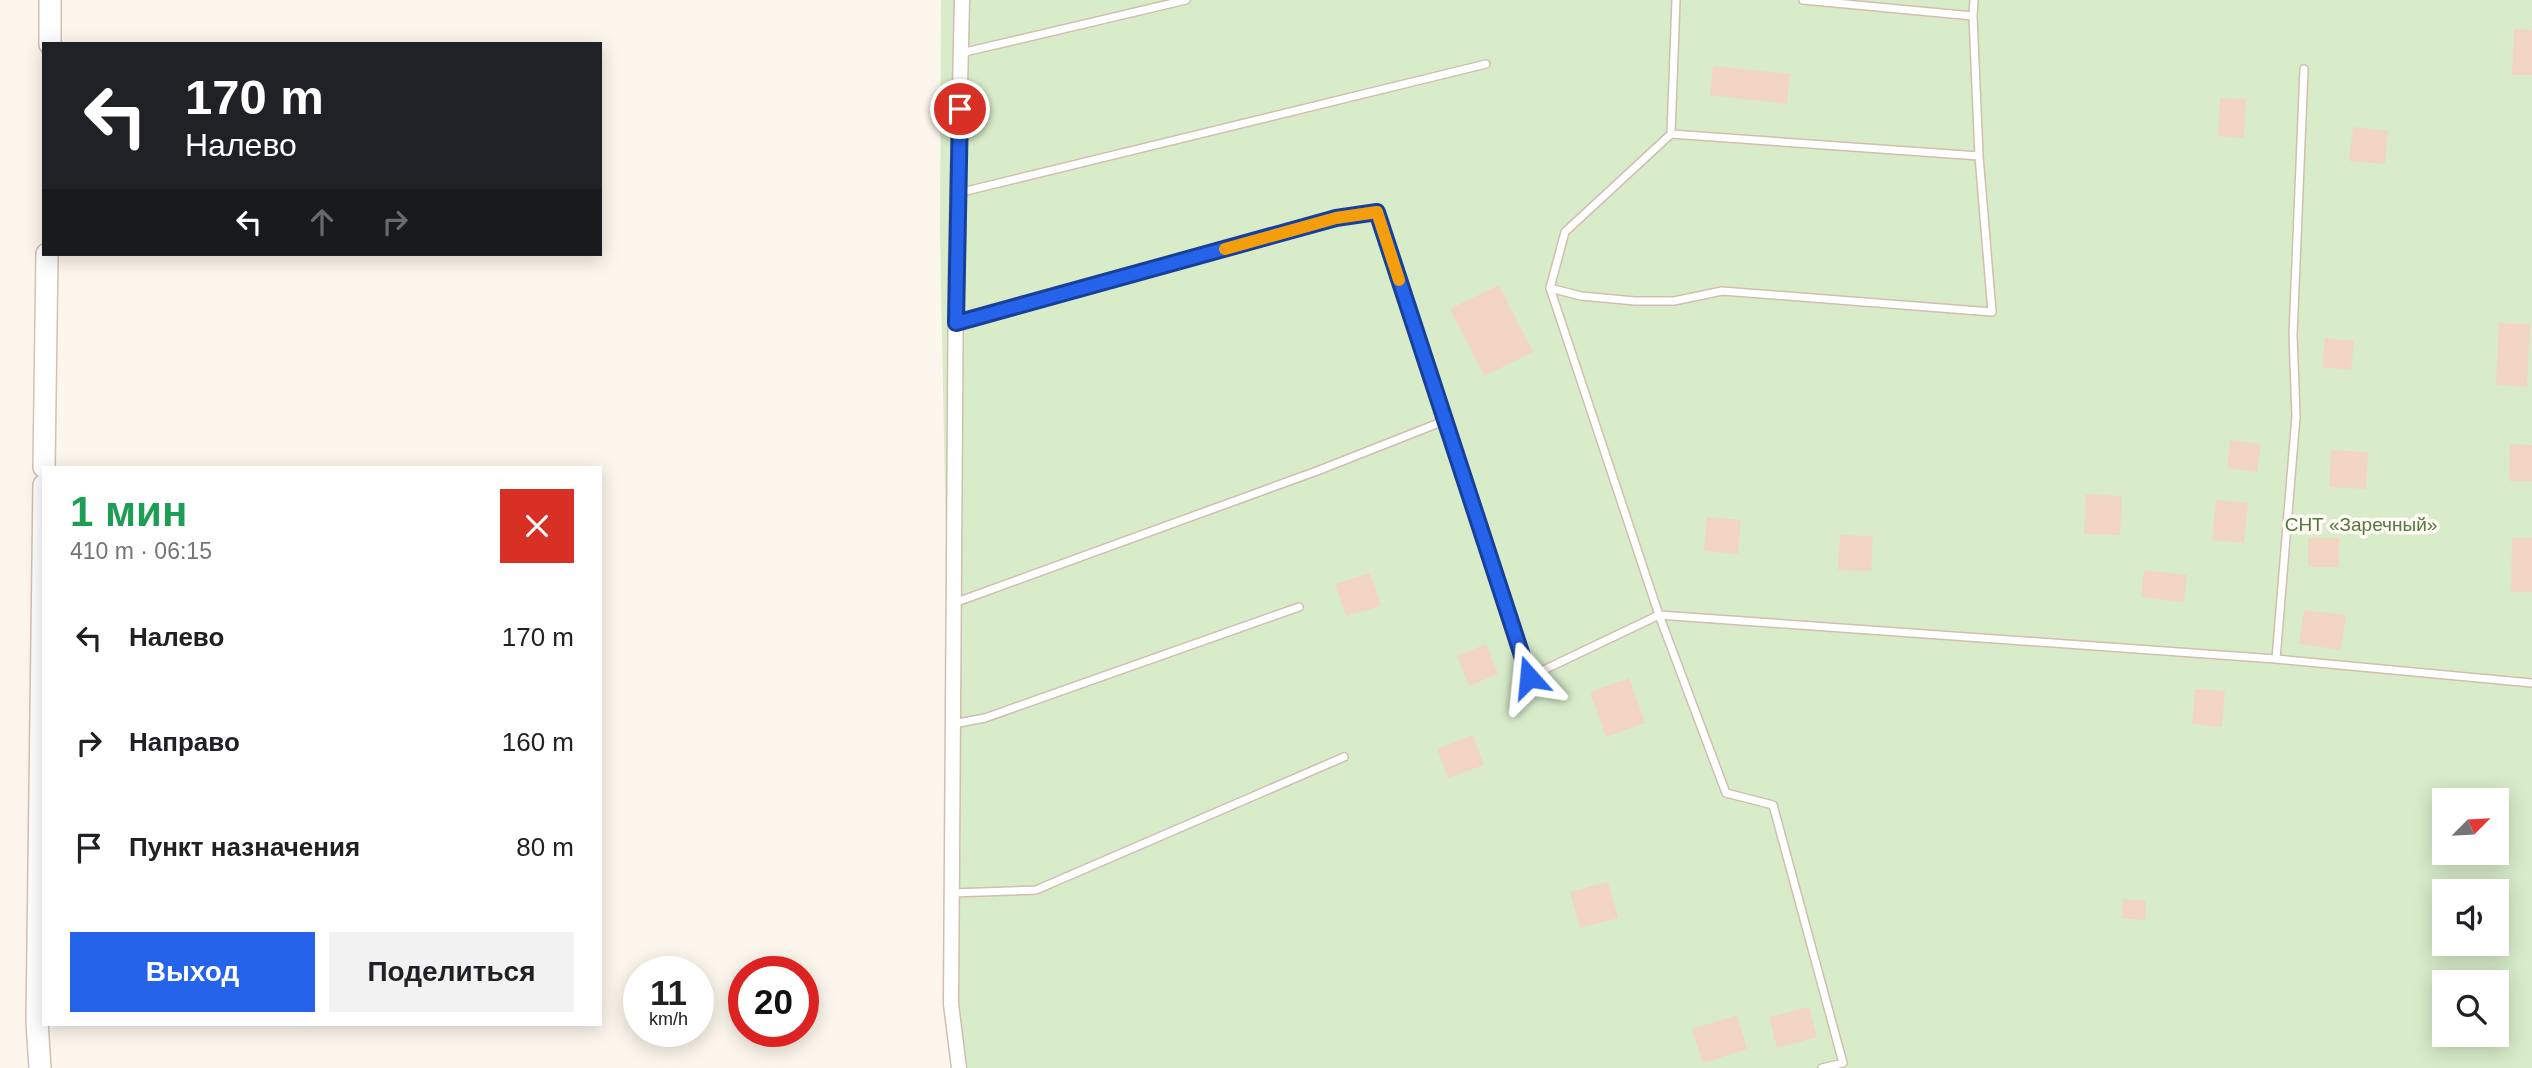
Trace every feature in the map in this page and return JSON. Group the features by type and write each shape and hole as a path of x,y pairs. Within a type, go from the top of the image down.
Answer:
{"street":[{"path":"50,0 50,42"},
{"path":"959,1068 950,1004 956,323 962,0"},
{"path":"44,466 47,256"},
{"path":"40,1068 37,1021 42,638"}],"lane":[{"path":"961,53 1186,0"},
{"path":"1676,0 1671,134 1565,232 1550,288 1659,615 1726,793 1773,805 1843,1063 1822,1068"},
{"path":"1803,0 1973,16"},
{"path":"1550,288 1581,296 1635,301 1674,301 1722,291 1992,312 1979,156 1974,0"},
{"path":"958,193 1486,64"},
{"path":"2276,659 2296,416 2294,335 2304,69"},
{"path":"1671,134 1979,156"},
{"path":"956,323 1336,218 1377,212 1529,677 1659,615 2276,659 2532,683"},
{"path":"954,604 1317,471 1444,421"},
{"path":"953,724 985,718 1299,607"},
{"path":"951,892 1036,890 1344,757"}],"green space":[{"name":"СНТ «Заречный»","path":"941,0 2532,0 2532,1068 960,1068 956,1059 940,233"}],"building":[{"path":"2514,29 2532,30 2532,75 2512,75"},
{"path":"1713,66 1790,74 1787,104 1710,95"},
{"path":"2220,98 2246,99 2244,138 2218,136"},
{"path":"2353,127 2388,131 2385,164 2349,161"},
{"path":"1499,285 1533,352 1484,376 1450,309"},
{"path":"2499,323 2530,324 2527,387 2496,385"},
{"path":"2325,338 2354,341 2351,370 2322,367"},
{"path":"2230,440 2261,444 2257,472 2227,468"},
{"path":"2510,444 2532,445 2532,481 2509,481"},
{"path":"2331,450 2368,452 2366,489 2329,487"},
{"path":"2086,494 2122,496 2120,535 2084,534"},
{"path":"2216,500 2248,503 2244,543 2212,540"},
{"path":"1707,517 1741,520 1738,554 1704,551"},
{"path":"1840,535 1873,536 1871,571 1838,570"},
{"path":"2308,538 2339,538 2339,567 2308,567"},
{"path":"2512,538 2532,538 2532,592 2511,592"},
{"path":"2144,570 2187,575 2184,602 2141,597"},
{"path":"1370,573 1381,606 1346,616 1335,584"},
{"path":"2304,610 2346,615 2341,650 2299,644"},
{"path":"1486,644 1498,674 1469,686 1457,656"},
{"path":"1629,678 1645,723 1606,737 1590,692"},
{"path":"2195,689 2225,691 2222,727 2192,724"},
{"path":"1473,735 1484,765 1448,778 1437,749"},
{"path":"1608,882 1618,918 1580,928 1570,892"},
{"path":"2123,899 2146,901 2145,920 2122,918"},
{"path":"1809,1007 1817,1037 1777,1048 1769,1017"},
{"path":"1737,1015 1747,1049 1703,1063 1692,1029"}],"slow traffic":[{"path":"1225,249 1336,218 1377,212 1399,280"}],"route":[{"path":"960,109 956,323 1336,218 1377,212 1529,677"}]}
